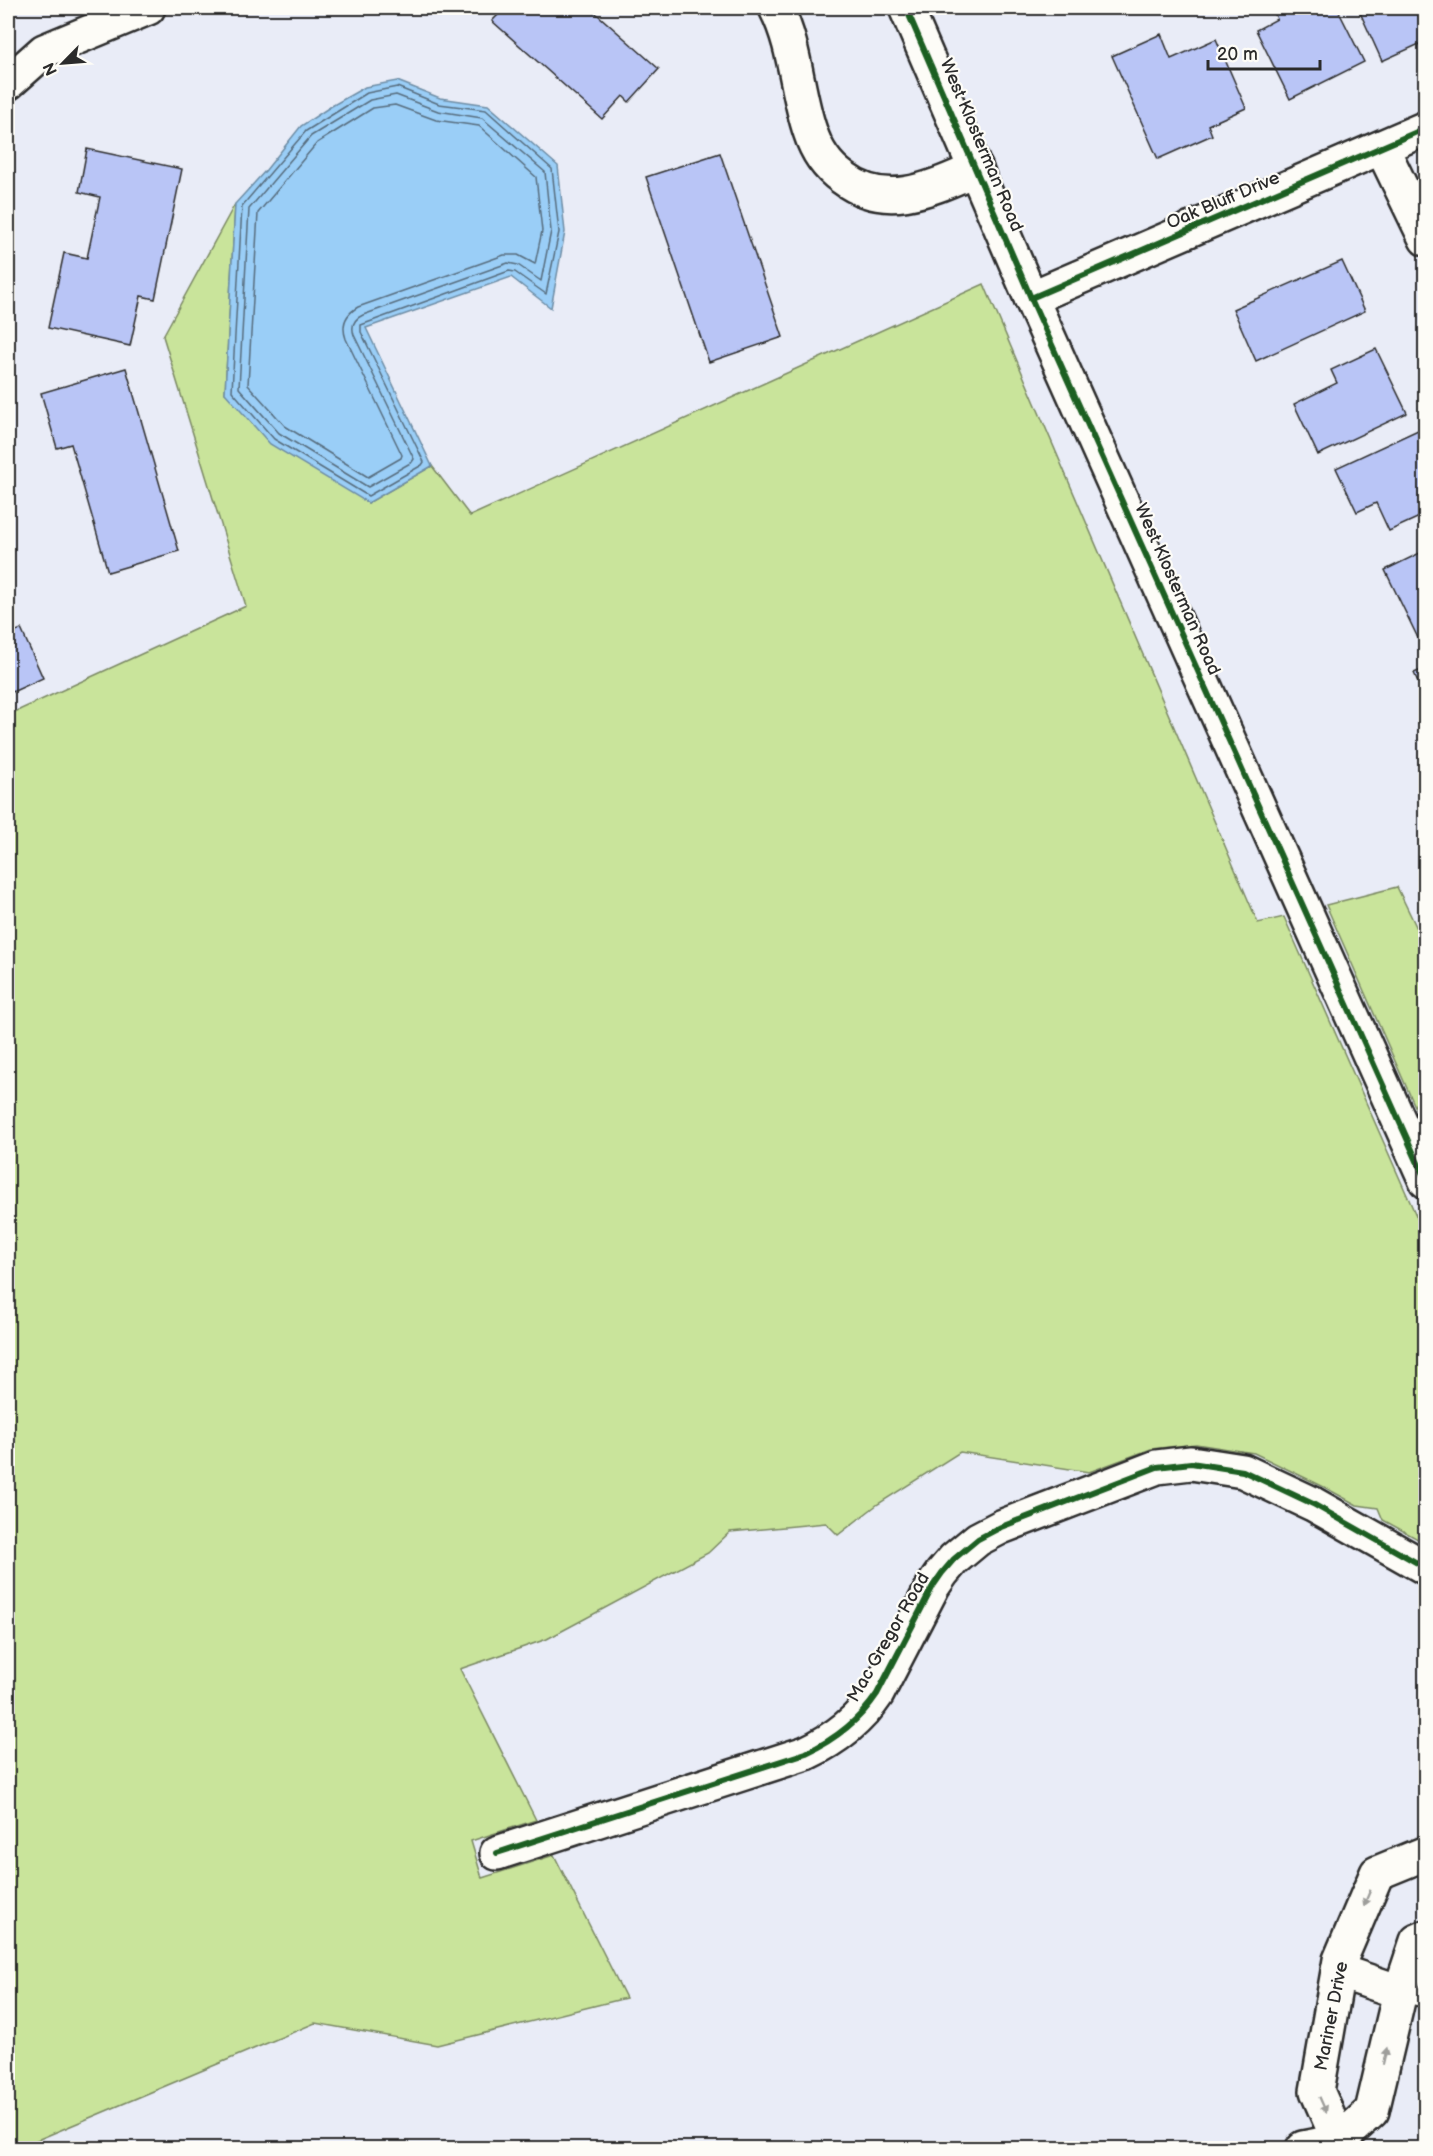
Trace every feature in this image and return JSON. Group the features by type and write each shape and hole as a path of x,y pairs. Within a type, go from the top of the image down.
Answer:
{"street":[{"path":"8,83 44,51 148,8"},
{"path":"776,8 792,46 809,129 818,152 836,173 851,185 867,192 889,195 905,194 937,186 976,169"},
{"name":"West Klosterman Road","path":"906,8 1031,298 1425,1181"},
{"name":"Oak Bluff Drive","path":"1031,298 1425,128"},
{"path":"1382,148 1425,239"},
{"name":"Mac Gregor Road","path":"497,1853 806,1753 840,1735 867,1709 877,1694 933,1586 954,1558 978,1539 1001,1527 1158,1467 1191,1463 1243,1471 1313,1504 1425,1568"},
{"name":"Mariner Drive","path":"1339,2145 1317,2091 1340,1960 1377,1873 1425,1852"},
{"path":"1303,2148 1339,2145 1372,2111 1413,1995 1417,1941 1425,1937"},
{"path":"1338,1971 1413,1995"}],"green space":[{"path":"235,204 225,393 368,503 432,466 470,516 984,284 1258,923 1284,917 1418,1220 1425,1231 1425,1543 1383,1520 1378,1508 1357,1505 1254,1453 1196,1444 1151,1449 1089,1472 960,1452 878,1504 838,1535 826,1523 730,1532 708,1553 547,1639 460,1669 536,1820 471,1841 482,1878 554,1855 626,1998 437,2045 315,2023 30,2143 32,2148 8,2148 8,715 246,606 163,336"},
{"path":"1397,887 1425,945 1425,1129 1326,905"}],"water":[{"path":"397,81 440,98 488,105 558,166 565,232 551,308 511,277 366,328 432,466 368,503 270,444 225,393 235,204 301,126 365,87"}],"building":[{"path":"505,8 590,8 659,69 629,102 623,96 602,119 492,21"},
{"path":"1272,8 1337,8 1364,62 1290,99 1256,30 1277,19"},
{"path":"1358,8 1426,8 1426,13 1420,15 1426,29 1426,41 1382,61"},
{"path":"1161,34 1171,59 1216,39 1246,108 1208,125 1212,135 1158,159 1112,56"},
{"path":"87,149 182,169 155,299 141,296 130,346 48,328 64,253 87,258 100,197 79,192"},
{"path":"720,153 783,337 709,362 646,177"},
{"path":"1342,261 1365,311 1256,361 1233,309"},
{"path":"1376,349 1407,413 1318,455 1294,404 1337,383 1331,370"},
{"path":"126,368 179,551 108,572 71,444 57,448 41,393"},
{"path":"1418,430 1426,446 1426,514 1389,531 1376,503 1357,512 1336,468"},
{"path":"1426,550 1426,634 1418,638 1385,570"},
{"path":"21,629 43,678 8,694 8,635"},
{"path":"1426,668 1426,700 1414,673"}],"cycle path":[{"path":"906,8 1031,298 1426,1181"},
{"path":"1031,298 1426,128"},
{"path":"497,1853 806,1753 827,1742 855,1721 877,1694 933,1586 954,1559 978,1539 1001,1527 1157,1467 1191,1463 1243,1471 1313,1504 1426,1568"}]}
